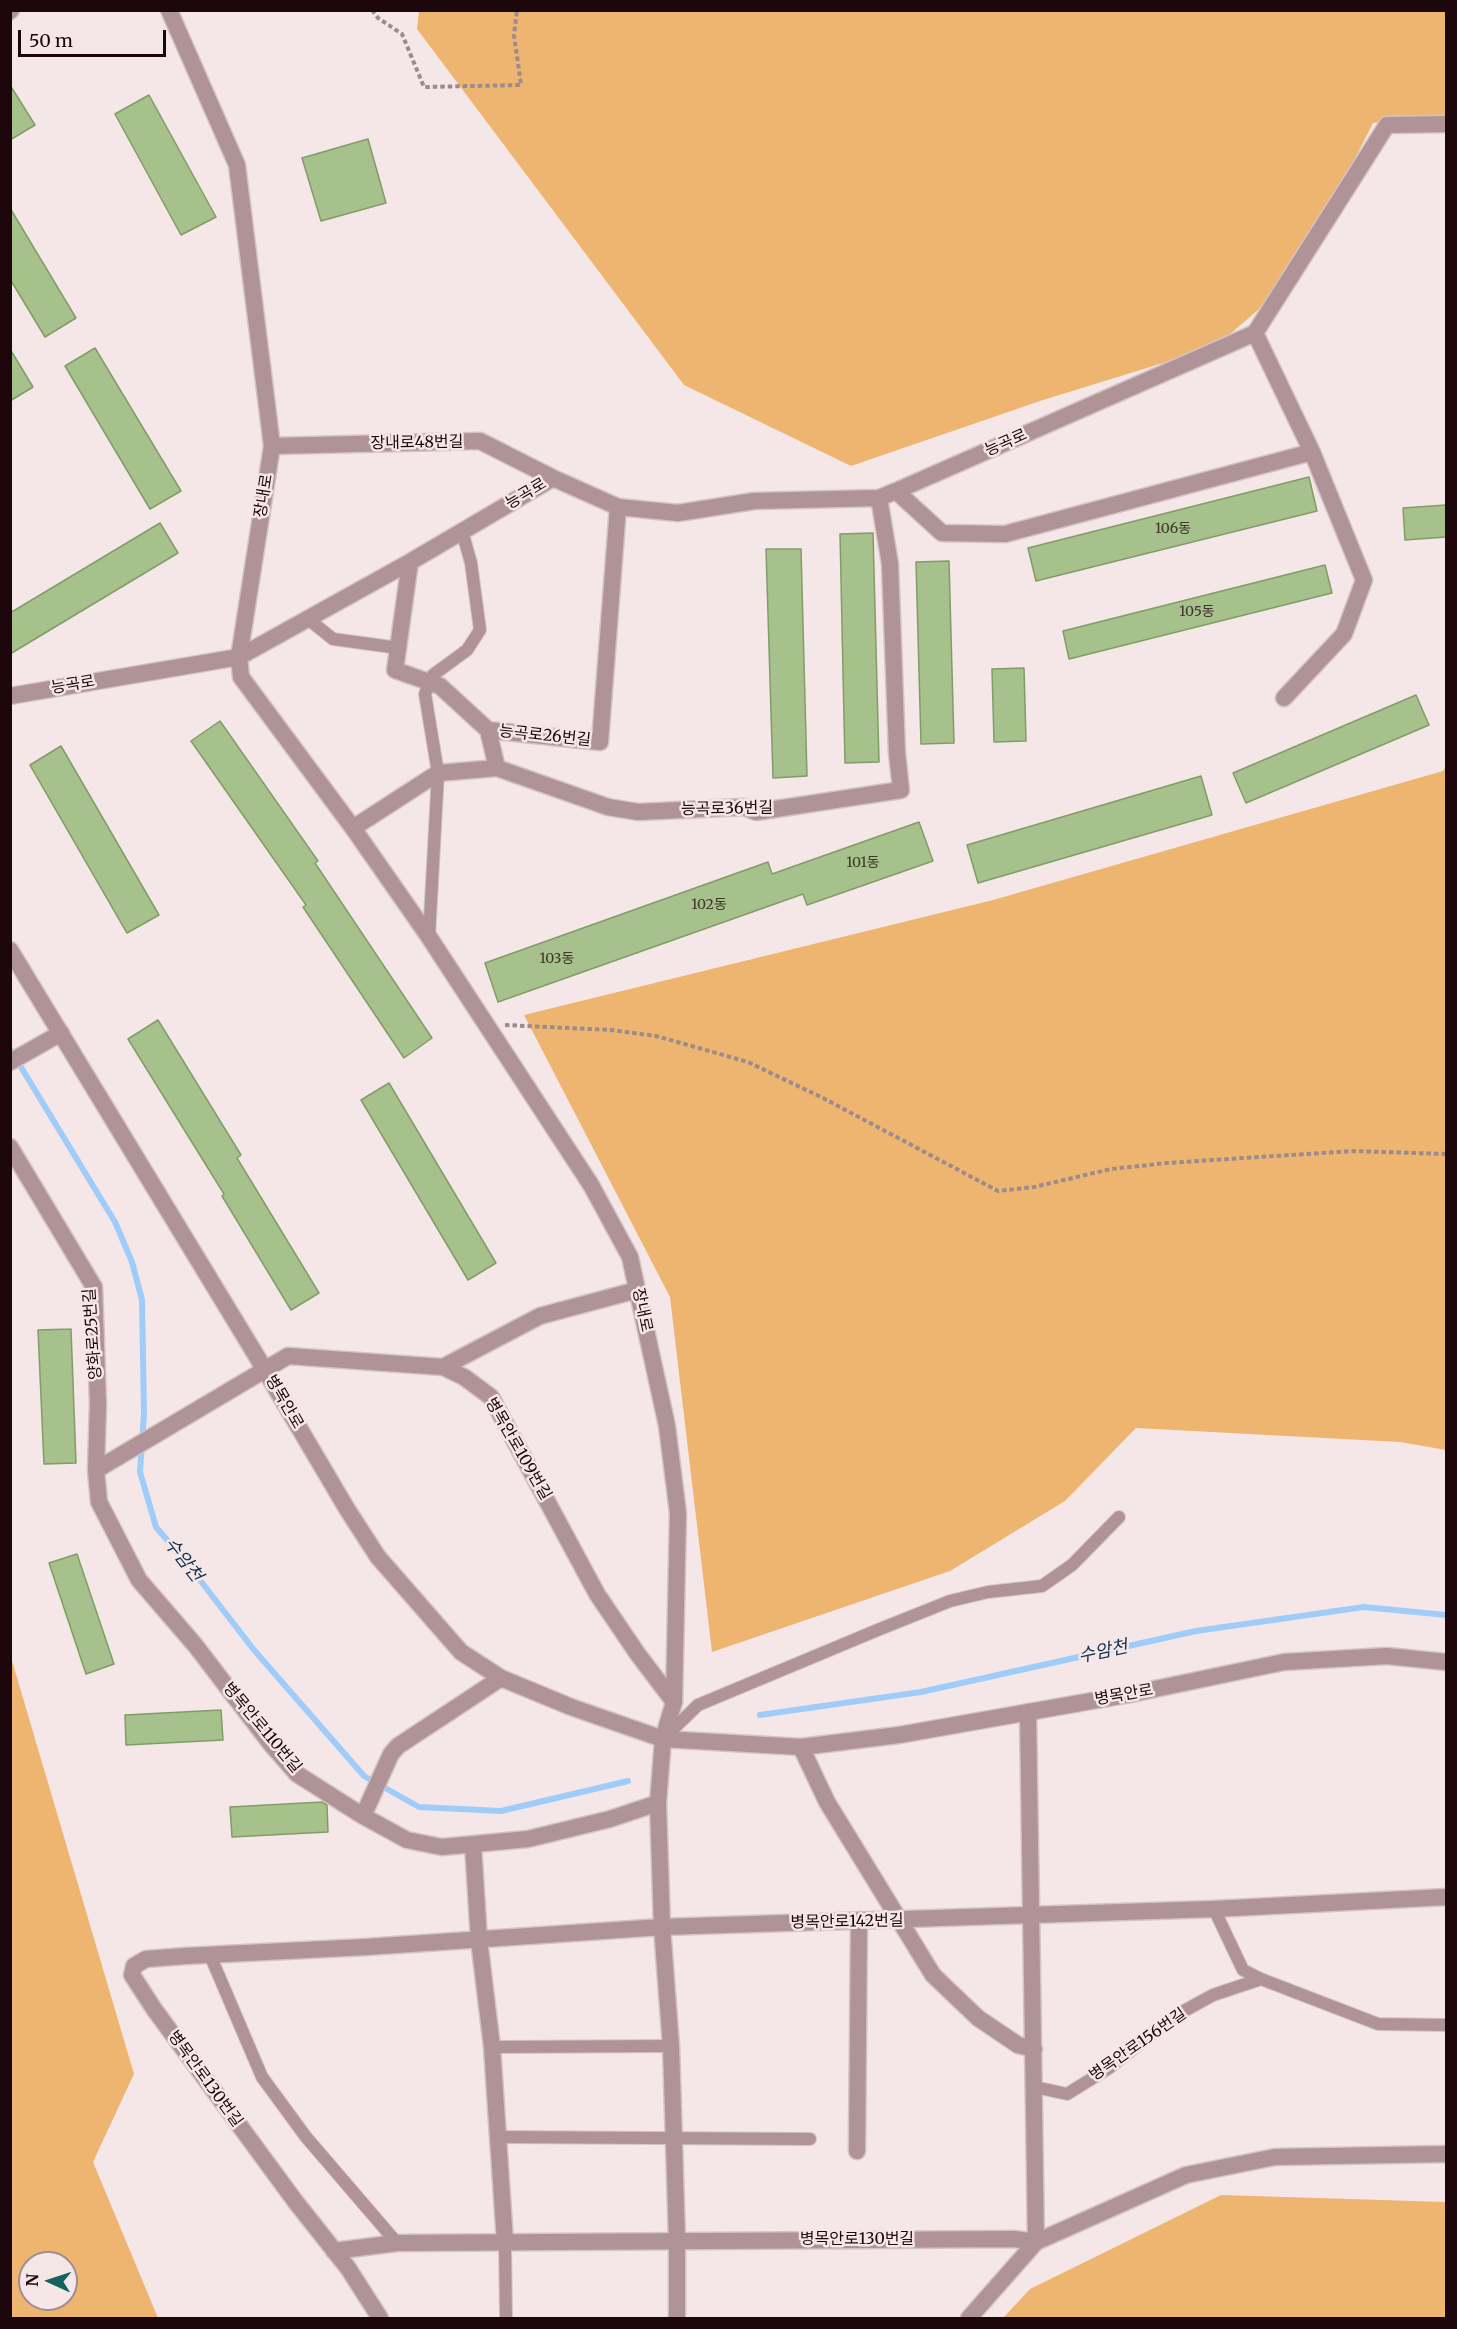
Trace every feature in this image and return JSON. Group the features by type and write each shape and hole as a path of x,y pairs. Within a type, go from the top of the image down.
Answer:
{"street":[{"name":"장내로","path":"169,10 237,165 272,446 239,657 241,677 353,828 429,937 591,1185 630,1257 667,1426 678,1513 674,1702 663,1739"},
{"path":"1284,698 1344,634 1364,580 1312,452 1255,333 1387,125 1446,124"},
{"name":"능곡로","path":"10,696 239,657 411,562 553,478 618,507 678,513 754,501 879,498 1255,333"},
{"name":"장내로48번길","path":"272,446 480,441 510,454 553,478"},
{"path":"896,491 942,533 1005,534 1312,452"},
{"name":"능곡로36번길","path":"353,828 438,773 497,768 609,807 638,812 744,807 756,812 901,790 897,753 890,564 879,498"},
{"name":"능곡로26번길","path":"399,648 395,670 440,686 488,730 600,742 618,507"},
{"path":"399,648 411,562"},
{"path":"488,730 497,768"},
{"name":"병목안로","path":"10,950 378,1557 461,1652 501,1678 571,1707 663,1739 801,1747 899,1735 1131,1694 1284,1662 1387,1656 1446,1662"},
{"path":"10,1062 61,1033"},
{"name":"양화로25번길","path":"10,1147 94,1287 98,1404 96,1470"},
{"path":"443,1367 540,1316 637,1290"},
{"name":"병목안로109번길","path":"265,1370 288,1356 443,1367 464,1377 491,1397 597,1594 674,1702"},
{"path":"96,1470 169,1429 265,1370"},
{"name":"병목안로110번길","path":"96,1470 99,1502 139,1580 195,1645 270,1743 297,1774 366,1810 407,1840 442,1847 528,1839 610,1819 658,1803"},
{"path":"366,1810 391,1754 398,1746 501,1678"},
{"path":"1028,1712 1036,2242"},
{"path":"663,1739 658,1803 662,1927 671,2046 677,2319"},
{"path":"801,1747 827,1802 933,1974 978,2018 1018,2045 1034,2049"},
{"path":"473,1845 479,1940 492,2047 505,2242"},
{"path":"1032,1915 1214,1909 1446,1897"},
{"name":"병목안로142번길","path":"662,1927 1032,1915"},
{"path":"857,2151 859,1920"},
{"name":"병목안로130번길","path":"380,2319 334,2251 161,2018 132,1975 134,1966 146,1959 662,1927"},
{"path":"969,2319 1036,2242 1186,2175 1275,2157 1446,2154"},
{"name":"병목안로130번길","path":"334,2251 397,2242 1014,2239 1036,2242"}],"lane":[{"path":"429,937 438,773 425,694 433,675 467,650 480,630 471,563 462,531"},
{"path":"308,619 333,639 399,648"},
{"path":"663,1739 698,1705 880,1629 950,1601 988,1592 1042,1586 1072,1565 1119,1517"},
{"path":"1214,1909 1243,1970 1378,2024 1446,2025"},
{"path":"210,1955 238,2026 262,2077 306,2137 397,2242"},
{"name":"병목안로156번길","path":"1035,2087 1067,2094 1109,2068 1173,2017 1213,1995 1261,1979"},
{"path":"492,2047 671,2046"},
{"path":"499,2137 810,2139"},
{"path":"505,2242 507,2319"}],"path":[{"path":"372,10 378,18 402,34 424,87 521,85 514,35 517,10"},
{"path":"487,1025 513,1024 611,1030 656,1036 748,1062 823,1098 998,1191 1034,1187 1112,1169 1167,1163 1352,1152 1446,1155"}],"shaded area":[{"path":"419,10 1446,11 1446,115 1373,123 1294,279 1215,347 1043,400 851,466 684,385 417,29"},
{"path":"1446,766 1446,1450 1400,1442 1136,1428 1065,1501 950,1571 712,1652 670,1297 524,1015 993,900 1443,771"},
{"path":"10,1654 134,2074 93,2162 158,2318 11,2318"},
{"path":"1221,2195 1446,2202 1446,2318 1003,2318 1030,2289"}],"building":[{"path":"10,85 35,125 10,140"},
{"path":"149,95 216,217 181,235 115,114"},
{"path":"368,139 386,203 321,221 302,158"},
{"path":"10,208 76,318 45,337 10,279"},
{"path":"95,348 181,491 150,509 65,366"},
{"path":"10,349 33,387 10,401"},
{"path":"1309,477 1317,511 1036,581 1028,548"},
{"path":"1446,505 1446,537 1405,540 1403,508"},
{"path":"160,523 178,553 10,654 10,613"},
{"path":"873,533 879,762 845,763 840,534"},
{"path":"766,549 801,549 807,776 773,778"},
{"path":"949,561 954,743 921,744 916,562"},
{"path":"1325,565 1332,593 1069,659 1063,631"},
{"path":"1024,668 1026,741 994,742 992,669"},
{"path":"1416,695 1429,725 1246,803 1233,773"},
{"path":"220,721 318,861 315,863 432,1038 404,1058 303,907 306,905 191,741"},
{"path":"61,746 159,915 127,933 30,765"},
{"path":"1201,776 1212,815 978,883 967,845"},
{"path":"919,822 933,861 807,905 803,894 498,1002 485,963 768,862 772,874"},
{"path":"158,1020 241,1155 237,1158 319,1293 291,1310 222,1196 224,1194 128,1039"},
{"path":"389,1083 496,1263 468,1280 361,1100"},
{"path":"71,1329 76,1463 44,1464 38,1330"},
{"path":"77,1554 114,1664 86,1674 49,1563"},
{"path":"221,1710 223,1740 126,1745 125,1715"},
{"path":"322,1802 327,1805 328,1832 232,1837 230,1807"}],"waterway":[{"name":"수암천","path":"10,1049 115,1222 132,1262 142,1300 144,1414 140,1472 156,1527 254,1650 364,1776 419,1807 501,1811 628,1781"},
{"name":"수암천","path":"760,1715 921,1692 1196,1631 1364,1607 1446,1615"}]}
